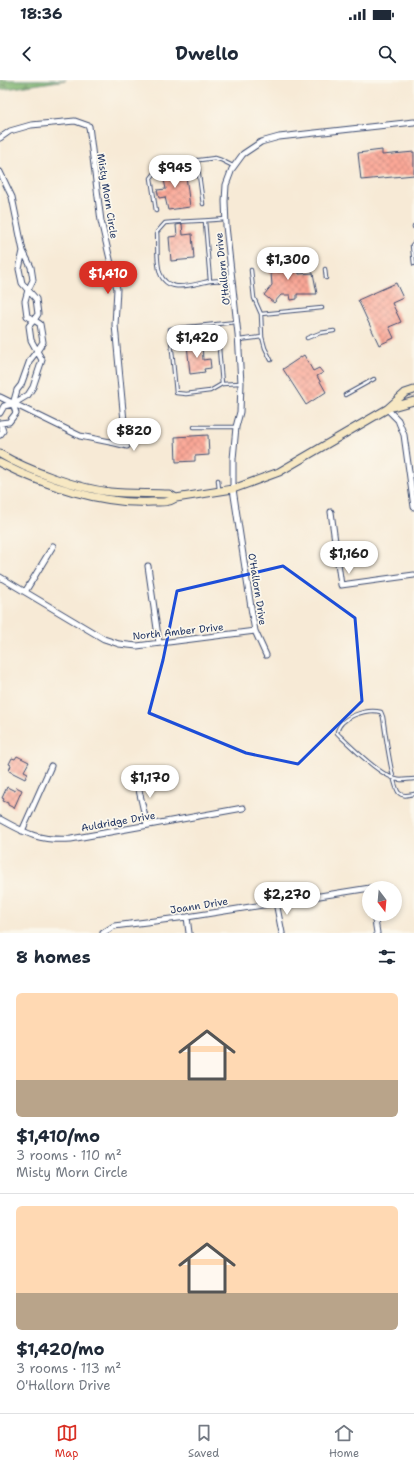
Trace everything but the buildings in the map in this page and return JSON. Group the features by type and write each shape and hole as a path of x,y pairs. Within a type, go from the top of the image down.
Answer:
{"street":[{"name":"Misty Morn Circle","path":"0,138 10,131 31,125 75,121 89,126 102,221 117,289 115,325 127,446 115,443"},
{"name":"O'Hallorn Drive","path":"266,655 256,631 252,614 233,489 233,459 236,427 240,412 241,384 226,219 226,185 234,166 243,154 261,142 280,137 414,122"},
{"path":"0,172 12,197 23,251 31,267 33,280 25,301 27,316 40,324 43,342 30,360 21,385 17,390 13,404 16,413 9,422 0,423 3,431 0,435"},
{"path":"0,413 4,406 13,404 28,396 33,387 42,360 31,340 29,326 38,314 36,299 22,283 19,269 23,251"},
{"path":"0,463 34,479 90,496 142,503 170,501 176,498 233,489 279,472 387,409 405,393 414,390"},
{"path":"0,397 80,436 115,443 126,432"},
{"path":"387,409 414,401"},
{"path":"387,409 398,420 404,435 414,506"},
{"path":"0,454 37,471 81,485 110,492 169,494 176,498"},
{"path":"331,512 341,585 414,575"},
{"path":"25,592 54,546"},
{"path":"148,566 159,644"},
{"name":"North Amber Drive","path":"0,577 104,639 119,644 137,646 159,644 256,631"},
{"path":"22,831 51,766"},
{"path":"136,777 147,825"},
{"name":"Auldridge Drive","path":"0,819 22,831 42,838 55,840 71,839 243,808"},
{"name":"Joann Drive","path":"103,933 114,926 187,917 362,889"},
{"path":"276,902 282,933"},
{"path":"187,917 189,933"},
{"path":"375,921 377,933"}],"lane":[{"path":"156,211 151,178 162,165 215,158 234,166"},
{"path":"197,160 203,204"},
{"path":"226,219 165,223 157,232 159,270 165,281 175,287 198,285 210,281 232,281"},
{"path":"205,221 210,281"},
{"path":"414,243 412,245 414,264"},
{"path":"251,270 254,298 261,314 262,337 265,348 271,360"},
{"path":"325,270 326,278"},
{"path":"261,314 322,308"},
{"path":"236,322 170,329 176,393 186,394 210,391 222,384 241,384"},
{"path":"217,324 222,384"},
{"path":"307,338 334,330"},
{"path":"238,340 262,337"},
{"path":"345,395 374,379"},
{"path":"194,427 236,427"},
{"path":"218,480 219,491"},
{"path":"414,779 400,780 394,777 376,769 337,732 344,720 355,715 375,710 381,712 394,777 400,794 414,794"}],"highlighted area":[{"path":"283,566 355,618 362,701 298,764 246,753 149,713 163,660 177,591"}],"green space":[{"path":"0,80 66,80 0,90"}]}
